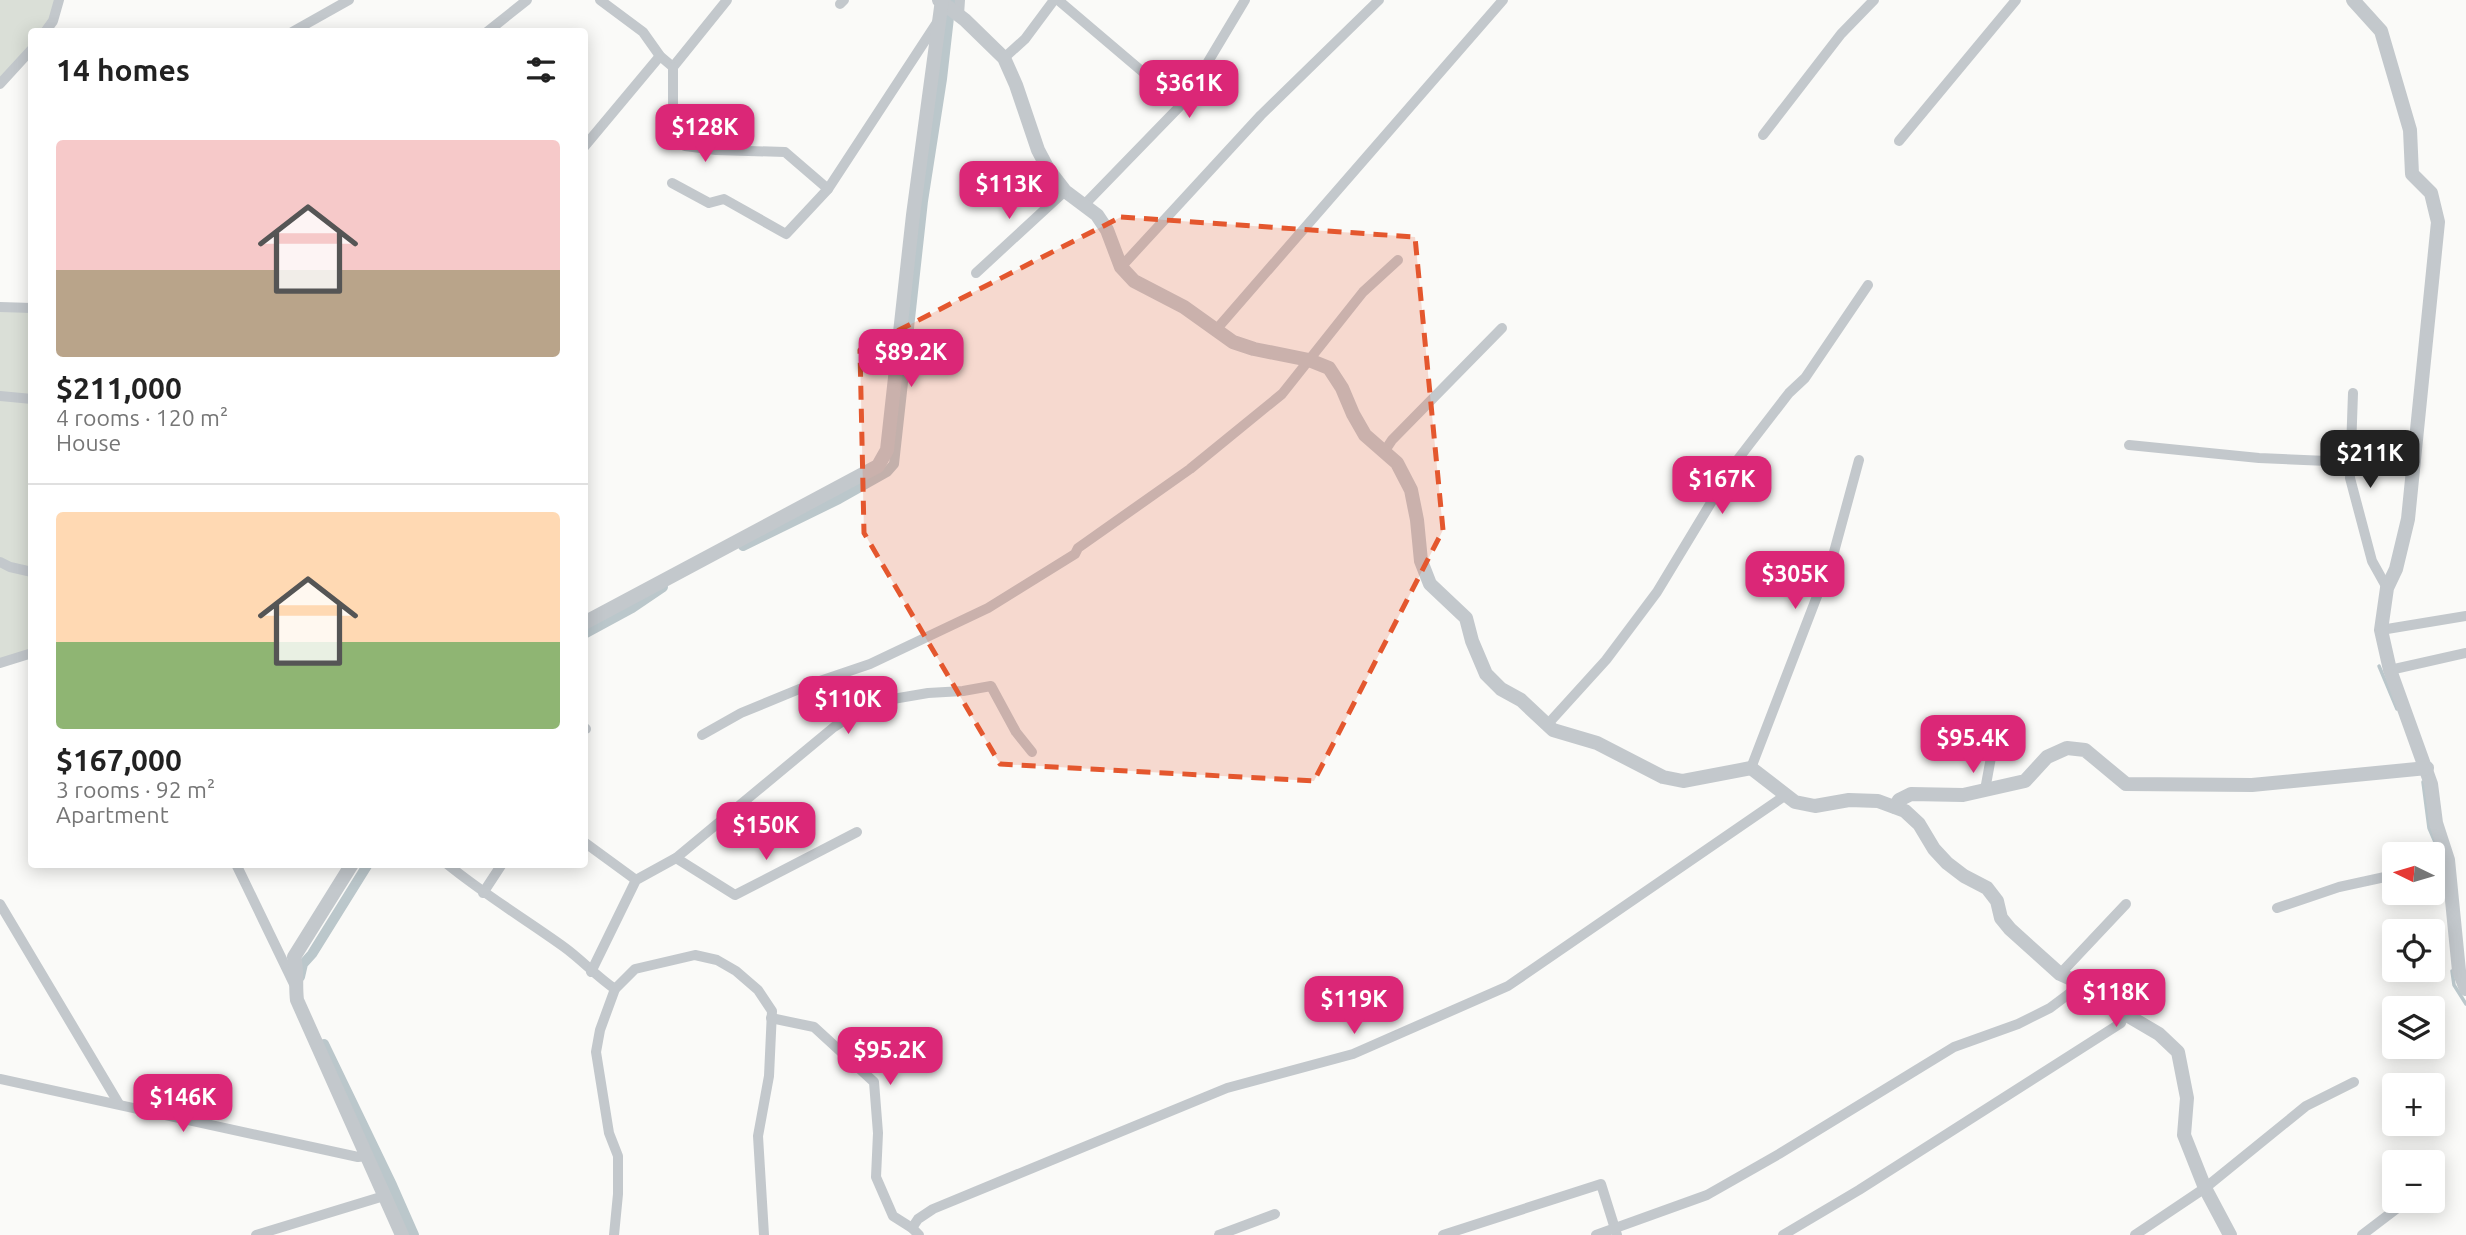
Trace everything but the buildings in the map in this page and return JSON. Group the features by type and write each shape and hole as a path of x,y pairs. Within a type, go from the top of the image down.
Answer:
{"street":[{"path":"47,28 59,0"},
{"path":"299,28 349,0"},
{"path":"492,28 527,0"},
{"path":"600,0 629,19 643,32 660,56 673,67"},
{"path":"727,0 673,67 673,107 685,146 716,150 785,152 828,189"},
{"path":"1004,58 1025,39 1056,0 1144,73"},
{"path":"1085,204 1184,102 1245,0"},
{"path":"1121,267 1261,115 1379,0"},
{"path":"1215,331 1503,0"},
{"path":"1763,135 1842,34 1874,0"},
{"path":"1899,141 2016,0"},
{"path":"2353,0 2381,31 2410,130 2412,174 2431,193 2438,222 2408,519 2396,569 2387,588 2381,630 2390,670 2449,864 2459,971 2466,989"},
{"path":"948,7 1004,58 1038,150 1065,191 1097,215 1107,230 1121,267 1134,281 1184,307 1233,342 1309,360 1329,368 1365,435 1397,463 1411,490 1421,561 1430,584 1466,618 1486,674 1501,689 1521,701 1553,730 1597,743 1663,777 1683,781 1751,768 1795,802 1815,806 1850,800 1878,801 1905,811 1919,824 1934,849 1947,863 1987,888 1997,901 2001,918 2010,929 2060,974 2082,984 2091,994 2159,1034 2178,1052 2187,1098 2184,1135 2205,1188 2230,1235"},
{"path":"672,183 709,203 724,199 786,234 828,189 948,7"},
{"path":"588,621 878,466 887,450 913,215 948,7"},
{"path":"0,84 28,53"},
{"path":"588,142 660,56"},
{"path":"976,273 1065,191"},
{"path":"702,735 741,713 814,683 870,664 988,608 1075,554 1078,548 1190,469 1282,394 1363,292 1398,260"},
{"path":"1547,725 1606,660 1657,592 1735,463 1789,393 1805,378 1868,285"},
{"path":"0,307 28,309"},
{"path":"1384,452 1392,440 1502,328"},
{"path":"2353,393 2350,478 2372,561 2387,588"},
{"path":"0,396 28,399"},
{"path":"2129,445 2259,458 2351,462"},
{"path":"1751,768 1834,552 1858,460"},
{"path":"0,562 28,571"},
{"path":"2381,630 2466,616"},
{"path":"2390,670 2466,653"},
{"path":"0,663 28,654"},
{"path":"591,972 636,880 676,858 834,727 863,708 887,700 991,686 1016,732 1032,752"},
{"path":"1984,721 1994,735 1985,790"},
{"path":"1895,807 1899,800 1911,794 1963,795 2025,781 2047,757 2067,748 2085,750 2126,784 2252,785 2420,769"},
{"path":"771,1018 814,1027 874,1082 878,1133 876,1177 893,1216 916,1231 918,1219 933,1209 1139,1123 1227,1088 1353,1054 1508,986 1786,795"},
{"path":"676,858 735,895 858,832"},
{"path":"588,845 636,880"},
{"path":"2445,865 2449,864"},
{"path":"238,868 294,984 297,1000 402,1235"},
{"path":"294,984 294,957 350,868"},
{"path":"452,868 483,893 567,949 591,972 615,989"},
{"path":"483,893 499,868"},
{"path":"2277,908 2339,887 2382,878"},
{"path":"0,904 119,1104"},
{"path":"2060,974 2126,904"},
{"path":"614,1235 618,1156 609,1133 596,1052 607,1007 615,989 635,969 695,955 717,960 736,971 758,990 772,1011 769,1076 758,1136 764,1235"},
{"path":"1596,1235 1616,1232 1707,1195 1954,1047 2018,1024 2050,1009 2082,984"},
{"path":"1783,1235 1859,1191 2122,1023 2124,1013"},
{"path":"0,1079 358,1157 366,1156"},
{"path":"2135,1235 2205,1188 2306,1106 2354,1082"},
{"path":"1443,1235 1601,1184 1616,1232"},
{"path":"256,1235 384,1196"},
{"path":"2362,1235 2391,1213"},
{"path":"1219,1235 1275,1214"}],"highlighted area":[{"path":"1121,217 1415,237 1443,530 1314,781 1000,764 864,533 860,350"}],"shaded area":[{"path":"0,0 59,0 46,28 28,28 28,52 0,84"},
{"path":"0,307 28,308 28,654 0,663"}],"waterway":[{"path":"743,546 839,499 887,472 894,464 923,201 951,0"},
{"path":"588,632 632,608 663,587"},
{"path":"2379,666 2397,709"},
{"path":"2423,782 2429,828 2435,842"},
{"path":"300,977 303,964 366,868"},
{"path":"2452,971 2454,985 2466,1004"},
{"path":"324,1044 414,1235"}]}
